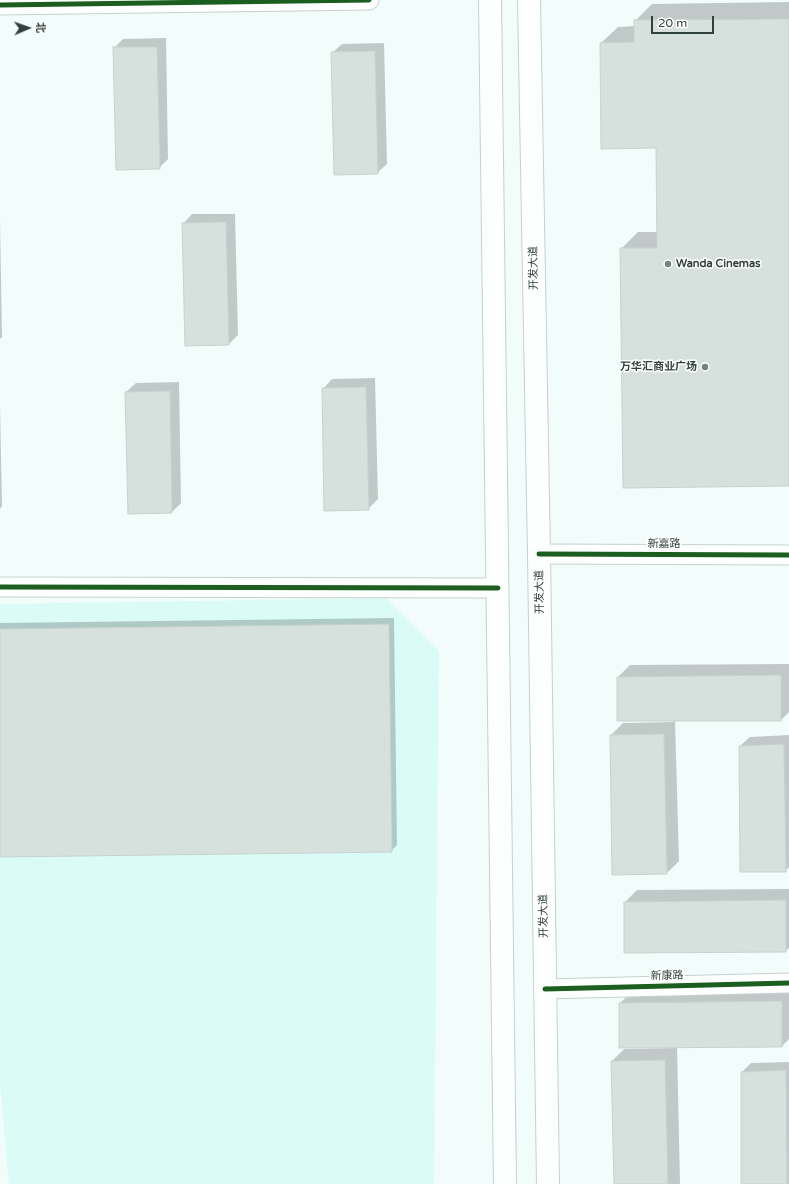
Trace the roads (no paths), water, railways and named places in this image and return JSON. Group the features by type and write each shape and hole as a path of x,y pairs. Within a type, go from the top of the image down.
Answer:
{"main road":[{"path":"490,0 505,1184"},
{"name":"开发大道","path":"529,0 548,1184"}],"street":[{"path":"0,5 369,0"},
{"name":"新嘉路","path":"539,554 789,555"},
{"path":"0,587 498,588"},
{"name":"新康路","path":"545,989 789,983"}],"place":[{"name":"Wanda Cinemas","path":"668,264"},
{"name":"万华汇商业广场","path":"705,367"}]}
